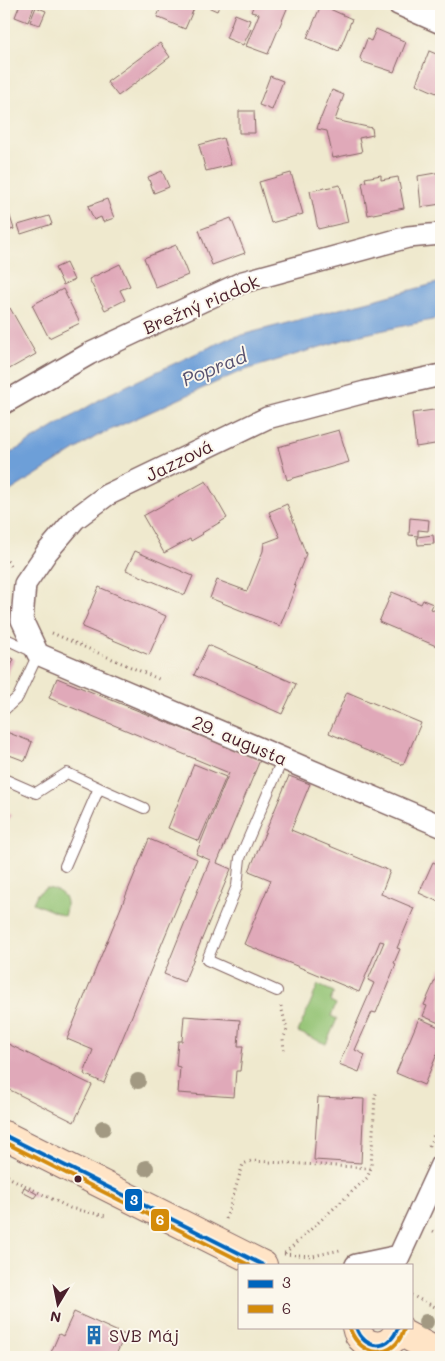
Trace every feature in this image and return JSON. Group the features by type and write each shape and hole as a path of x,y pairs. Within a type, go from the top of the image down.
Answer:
{"street":[{"path":"398,4 441,23"},
{"name":"Brežný riadok","path":"4,403 90,354 244,282 408,237 441,234"},
{"name":"Jazzová","path":"38,654 22,620 25,584 47,552 75,519 107,495 267,418 365,392 441,375"},
{"name":"29. augusta","path":"38,654 441,826"},
{"path":"4,1136 274,1260"},
{"path":"364,1264 397,1260 441,1164"},
{"path":"366,1344 380,1346 390,1342 398,1329 441,1354"}],"lane":[{"name":"29. augusta","path":"4,638 38,654"},
{"path":"4,710 18,697 38,654"},
{"path":"277,991 207,960 237,886 240,858 283,758"},
{"path":"4,779 36,793 67,772 144,808"},
{"path":"65,866 99,788"}],"path":[{"path":"277,991 287,1030 283,1039 284,1050"},
{"path":"274,1260 367,1178 371,1168 374,1097 377,1090"},
{"path":"224,1224 243,1164 251,1161 371,1168"},
{"path":"4,1172 10,1178 70,1208 113,1218"},
{"path":"412,1296 441,1310"}],"green space":[{"path":"46,888 57,891 64,896 66,910 64,916 33,903 37,894"},
{"path":"318,985 334,992 330,1001 336,1004 331,1016 337,1019 326,1044 298,1032"}],"water":[{"name":"Poprad","path":"441,282 441,318 356,336 239,372 97,436 4,495 4,457 109,394 227,339"}],"building":[{"path":"20,4 35,4 28,22 15,17"},
{"path":"162,4 200,4 198,8 195,6 185,29 157,17"},
{"path":"201,4 220,4 217,11"},
{"path":"254,4 289,4 268,54 246,46 259,14 251,12"},
{"path":"321,5 352,19 339,51 307,38"},
{"path":"36,7 46,11 40,25 30,22"},
{"path":"235,14 250,20 247,28 251,29 243,45 226,38"},
{"path":"376,29 406,42 394,72 363,62 360,58 367,39 371,41"},
{"path":"160,43 170,57 118,96 107,82"},
{"path":"429,51 441,56 441,95 416,84"},
{"path":"270,76 283,81 272,110 259,105"},
{"path":"332,90 344,95 335,120 372,128 373,135 359,138 362,152 333,158 327,131 317,129"},
{"path":"239,111 254,111 255,133 239,133"},
{"path":"223,138 231,165 206,171 199,145"},
{"path":"162,171 169,187 154,193 148,177"},
{"path":"441,172 441,204 421,207 418,176"},
{"path":"291,173 303,214 271,223 259,182"},
{"path":"381,175 381,180 398,177 404,208 368,215 362,183 366,182 365,178"},
{"path":"340,185 348,222 318,229 310,191"},
{"path":"107,199 114,218 103,222 101,217 94,220 88,206"},
{"path":"7,207 14,229 4,232 4,208"},
{"path":"49,216 52,224 21,234 18,225"},
{"path":"231,218 245,253 212,265 199,230"},
{"path":"176,245 188,275 156,288 144,258"},
{"path":"66,263 74,280 63,285 55,268"},
{"path":"120,264 130,286 120,290 125,300 105,310 89,279"},
{"path":"63,289 80,323 49,338 32,305"},
{"path":"10,308 36,354 4,372 4,312"},
{"path":"441,409 441,443 416,447 412,413"},
{"path":"339,430 349,462 287,480 278,447"},
{"path":"206,481 227,518 191,541 190,539 164,553 143,516"},
{"path":"287,504 306,554 280,626 210,598 217,580 247,591 263,551 264,543 280,537 269,512"},
{"path":"410,518 429,520 428,531 418,530 418,536 409,535"},
{"path":"433,535 434,544 418,545 417,537"},
{"path":"135,551 193,576 185,595 126,570"},
{"path":"99,587 166,616 149,655 82,627"},
{"path":"392,592 421,604 423,600 433,604 431,609 441,613 441,648 379,622"},
{"path":"208,645 296,684 282,714 194,675"},
{"path":"4,655 14,659 6,678 4,677"},
{"path":"57,678 260,760 217,863 231,869 184,982 164,974 210,860 196,854 229,773 49,698"},
{"path":"347,692 421,723 403,765 329,733"},
{"path":"4,731 32,742 25,761 4,753"},
{"path":"194,764 226,777 199,841 168,828"},
{"path":"289,776 310,784 291,830 390,871 381,894 414,908 397,948 400,949 394,963 396,964 376,1013 372,1012 355,1050 365,1055 359,1072 339,1064 374,983 368,980 384,942 380,941 359,992 244,944 271,880 249,871"},
{"path":"4,812 11,815 4,832"},
{"path":"149,839 197,859 104,1083 84,1074 93,1050 67,1039"},
{"path":"433,862 441,866 441,903 419,893"},
{"path":"441,967 441,1024 423,1016 427,1006 424,1005"},
{"path":"184,1016 240,1020 238,1046 243,1046 240,1071 236,1071 234,1097 178,1093 180,1067 176,1066 178,1041 182,1041"},
{"path":"419,1018 441,1028 441,1045 424,1085 396,1073"},
{"path":"4,1042 92,1085 74,1122 4,1087"},
{"path":"318,1097 364,1099 361,1163 314,1160"},
{"path":"24,1187 37,1194 34,1198 22,1192"},
{"name":"SVB Máj","path":"74,1312 125,1335 115,1357 49,1357 59,1334 63,1336"}],"transit line":[{"name":"3","path":"4,1135 261,1264"},
{"name":"6","path":"4,1142 247,1264"},
{"name":"3","path":"356,1328 365,1341 377,1345 389,1341 398,1328"},
{"name":"6","path":"350,1329 355,1339 362,1346 378,1352 386,1351 393,1346 400,1339 404,1329"}],"place":[{"name":"SVB Máj","path":"94,1335"}]}
